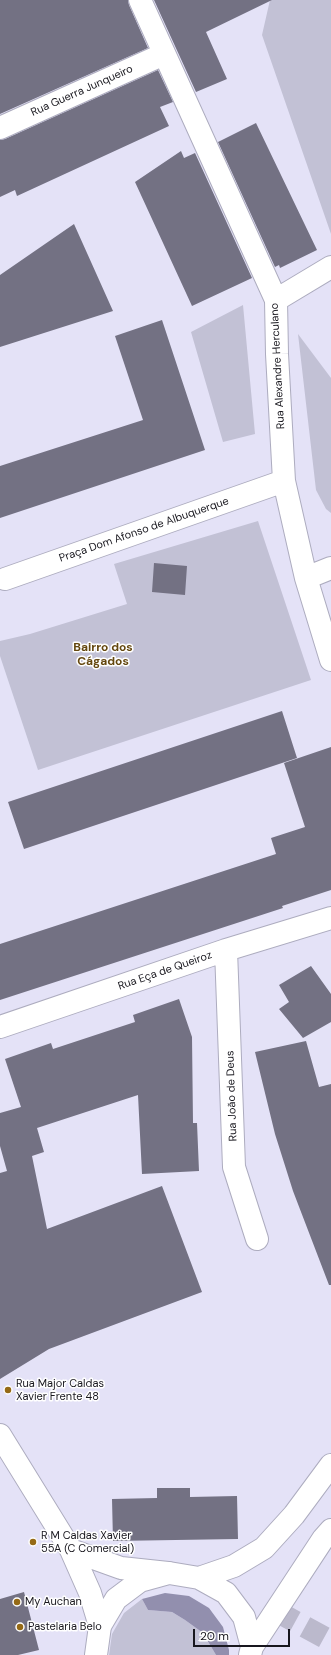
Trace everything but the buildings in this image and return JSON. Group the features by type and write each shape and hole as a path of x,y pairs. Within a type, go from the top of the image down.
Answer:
{"street":[{"name":"Rua Alexandre Herculano","path":"140,0 276,300 277,354 284,481 306,578 331,660"},
{"name":"Rua Guerra Junqueiro","path":"0,128 164,54"},
{"path":"276,300 331,267"},
{"name":"Praça Dom Afonso de Albuquerque","path":"5,579 284,481"},
{"path":"306,578 331,568"},
{"name":"Rua Eça de Queiroz","path":"0,1027 226,950 331,918"},
{"name":"Rua João de Deus","path":"226,950 234,1167 257,1239"},
{"path":"0,1435 71,1550 90,1593 100,1626"},
{"path":"199,1578 234,1566 264,1548 294,1515 331,1465"},
{"path":"251,1651 323,1539 331,1530"},
{"path":"71,1550 121,1568 199,1578 226,1593 244,1618 251,1651"},
{"path":"96,1655 100,1626 116,1600 140,1581 169,1573"}],"shaded area":[{"path":"270,0 331,0 331,234 262,35"},
{"path":"243,305 255,434 223,442 191,332"},
{"path":"298,334 331,378 331,513 326,509 316,490"},
{"path":"258,521 311,680 38,770 0,656 0,641 30,634 127,604 114,564"},
{"path":"165,1593 189,1596 209,1608 223,1627 229,1655 216,1655 203,1633 172,1612 148,1610 142,1599"},
{"path":"142,1599 148,1610 172,1612 203,1633 216,1655 109,1655 112,1634 124,1613"}],"tunnel":[{"path":"276,1611 331,1641"}],"place":[{"name":"Rua Major Caldas Xavier Frente 48","path":"8,1390"},
{"name":"R M Caldas Xavier 55A (C Comercial)","path":"33,1542"},
{"name":"My Auchan","path":"17,1602"},
{"name":"Pastelaria Belo","path":"20,1627"}],"district":[{"name":"Bairro dos Cágados","path":"103,655"}]}
